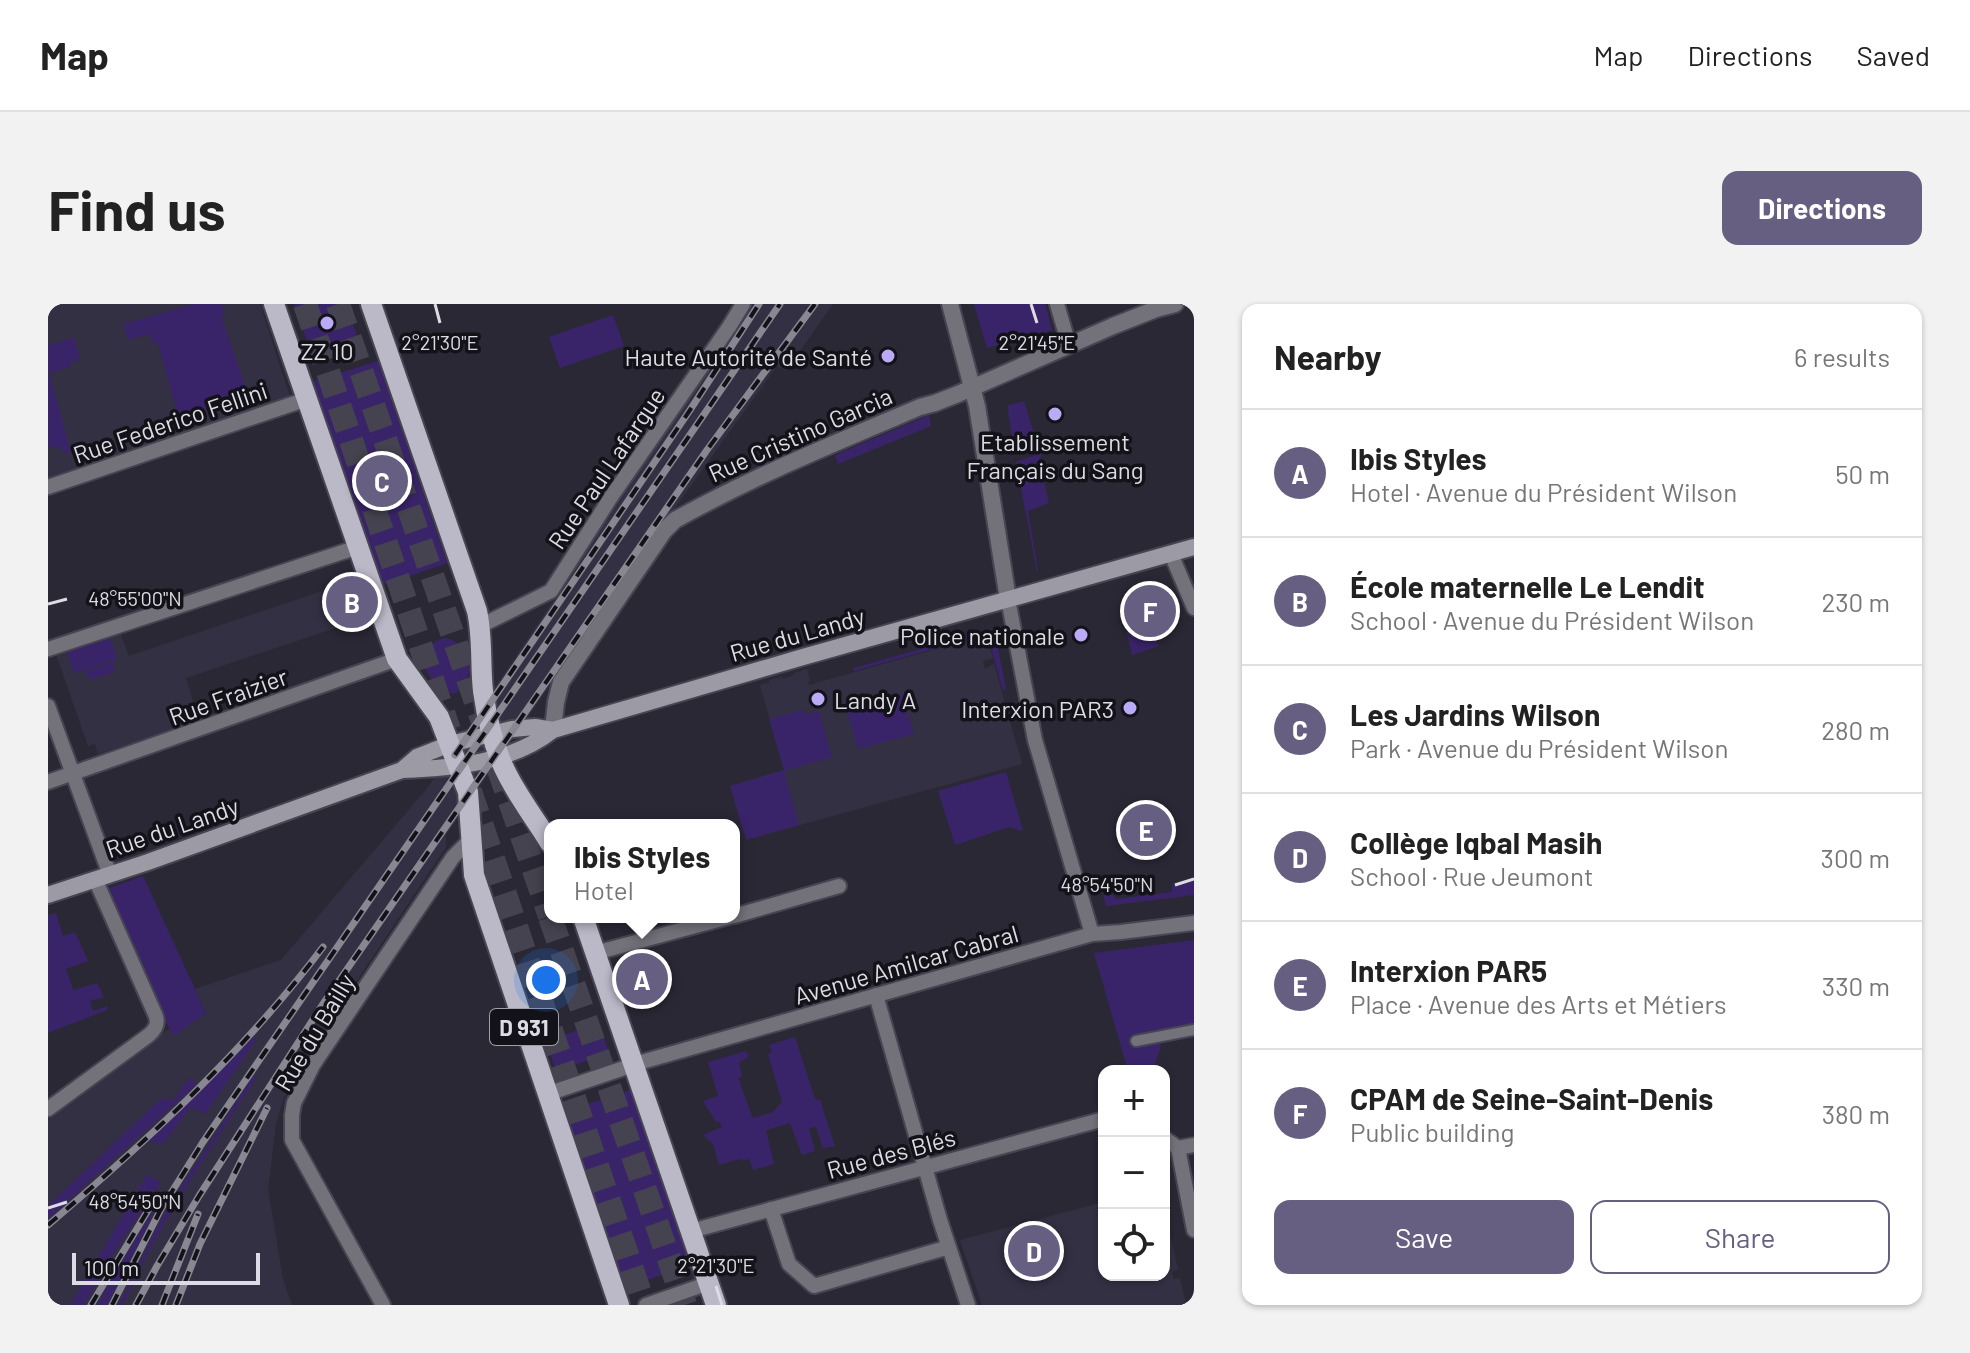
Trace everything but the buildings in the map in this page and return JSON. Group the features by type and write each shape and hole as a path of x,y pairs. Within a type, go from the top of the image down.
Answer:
{"main road":[{"name":"D 931","path":"274,304 397,659 439,717 468,792 474,875 619,1305"},
{"path":"371,304 467,580 480,626 483,691 499,756 544,833"},
{"name":"Rue du Landy","path":"48,895 402,770 458,766 499,756 520,750 553,730 1194,547"},
{"name":"Rue du Landy","path":"402,770 417,757 450,744 512,729 535,727 553,730"},
{"path":"585,923 716,1305"}],"street":[{"name":"Rue Paul Lafargue","path":"480,626 551,591 743,304"},
{"path":"950,304 973,387 1035,740 1092,934"},
{"path":"1057,304 1069,345"},
{"name":"Rue Cristino Garcia","path":"553,730 561,682 669,525 770,471 973,387 1155,306 1175,304"},
{"name":"Rue Federico Fellini","path":"48,487 307,399"},
{"path":"48,649 358,547"},
{"path":"1171,554 1194,608"},
{"name":"Rue Fraizier","path":"48,782 397,659"},
{"path":"48,706 73,774 103,877 156,1017 156,1027 149,1035 48,1109"},
{"name":"Rue du Bailly","path":"383,1305 292,1140 294,1103 313,1065 453,857 472,838"},
{"path":"740,914 839,886"},
{"path":"595,953 706,923"},
{"name":"Avenue Amilcar Cabral","path":"547,1094 633,1065 1092,934 1194,923"},
{"path":"876,995 968,1305"},
{"path":"1136,1041 1194,1030"},
{"name":"Rue des Blés","path":"691,1231 1098,1121"},
{"path":"1170,1142 1178,1148 1194,1230"},
{"path":"1178,1148 1194,1145"},
{"path":"771,1209 789,1264 814,1286 949,1247"},
{"path":"646,1305 709,1283"}],"shaded area":[{"path":"48,304 260,304 292,403 48,484"},
{"path":"194,304 221,304 225,315 221,317 249,396 179,419 158,343 153,344 150,334 128,340 123,324"},
{"name":"ZZ 10","path":"294,304 346,304 359,342 313,358"},
{"path":"752,304 833,304 786,371 777,366 446,835 446,847 298,1069 284,1098 276,1124 268,1189 283,1279 292,1305 48,1305 48,1120 170,1028 174,1035 206,1013 195,989 281,960 429,786"},
{"path":"974,304 1045,304 1052,330 987,348"},
{"path":"613,315 624,346 560,368 549,337"},
{"path":"74,338 80,359 69,363 70,367 49,373 69,454 54,446 48,448 48,345"},
{"path":"378,361 447,563 381,586 311,382"},
{"path":"1024,401 1038,446 1015,454 1007,406"},
{"path":"929,415 931,426 838,464 835,455"},
{"path":"1043,446 1039,460 1049,503 1028,511 1037,572 1016,462 1039,454"},
{"path":"346,583 348,589 352,588 360,613 357,614 359,620 186,678 199,721 98,754 95,744 88,746 56,654 120,633 129,656"},
{"path":"1147,623 1159,646 1132,655 1126,629"},
{"path":"994,628 1006,689 1003,690 987,634 854,671 854,668"},
{"path":"986,635 993,658 983,661 985,669 994,664 1022,764 746,840 730,786 784,770 760,685 807,669 809,685"},
{"path":"110,638 117,659 74,673 67,652"},
{"path":"444,638 461,647 469,664 466,682 453,694 436,683 425,667 427,650"},
{"path":"113,662 115,667 112,673 93,679 86,676 85,671"},
{"path":"902,693 914,734 858,749 846,708"},
{"path":"804,710 805,715 819,711 832,757 784,771 799,825 746,840 730,786 784,770 769,719"},
{"path":"1006,772 1023,831 1009,827 955,845 938,791"},
{"path":"143,876 206,1013 174,1036 112,905 109,888"},
{"path":"1194,881 1194,895 1106,906 1103,894 1111,893 1116,899 1172,892 1172,884"},
{"path":"56,913 63,936 75,932 88,961 66,969 73,990 97,983 104,997 90,1001 93,1011 108,1006 107,1010 48,1033 48,915"},
{"path":"1194,940 1194,1028 1161,1034 1160,1050 1154,1065 1126,1065 1094,953"},
{"path":"599,1023 609,1053 556,1071 546,1041"},
{"path":"254,1037 257,1039 205,1114 191,1107 163,1144 149,1141"},
{"path":"795,1037 815,1099 820,1100 835,1146 823,1148 816,1127 809,1128 815,1151 802,1155 790,1123 766,1130 774,1164 753,1170 749,1159 740,1159 719,1165 713,1144 703,1135 722,1127 703,1101 718,1096 708,1062 746,1051 749,1057 739,1062 742,1077 738,1078 753,1118 773,1112 782,1102 768,1054 772,1052 769,1045"},
{"path":"259,1074 186,1187 123,1305 119,1305 165,1212 252,1078"},
{"path":"190,1078 197,1084 48,1219 48,1206 156,1103 166,1098 171,1101"},
{"path":"633,1089 693,1264 619,1290 561,1113"},
{"path":"147,1174 161,1182 84,1305 70,1305"},
{"path":"1098,1204 1098,1281 1170,1281 1170,1234 1178,1269 1172,1272 1174,1279 1180,1278 1186,1305 982,1305 960,1240"},
{"path":"156,1209 107,1305 98,1305 107,1286"}],"tunnel":[{"path":"305,304 449,730"},
{"path":"338,304 484,725"},
{"path":"498,767 544,899"},
{"path":"470,791 644,1305"},
{"path":"552,923 685,1305"}],"railway":[{"path":"455,755 759,304"},
{"path":"112,1305 161,1209 203,1142 780,304"},
{"path":"136,1305 199,1196 325,1001 707,450 815,304"},
{"path":"48,1225 193,1094 261,1023 323,947"},
{"path":"176,1305 200,1244 267,1108"},
{"path":"91,1305 153,1202"},
{"path":"162,1305 198,1214"}],"place":[{"name":"ZZ 10","path":"327,323"},
{"name":"Haute Autorité de Santé","path":"888,356"},
{"name":"Etablissement Français du Sang","path":"1055,414"},
{"name":"Les Jardins Wilson","path":"382,481"},
{"name":"École maternelle Le Lendit","path":"352,602"},
{"name":"CPAM de Seine-Saint-Denis","path":"1150,611"},
{"name":"Police nationale","path":"1081,635"},
{"name":"Landy A","path":"818,699"},
{"name":"Interxion PAR3","path":"1130,708"},
{"name":"Interxion PAR5","path":"1146,830"},
{"name":"Ibis Styles","path":"642,979"},
{"name":"Collège Iqbal Masih","path":"1034,1251"}]}
